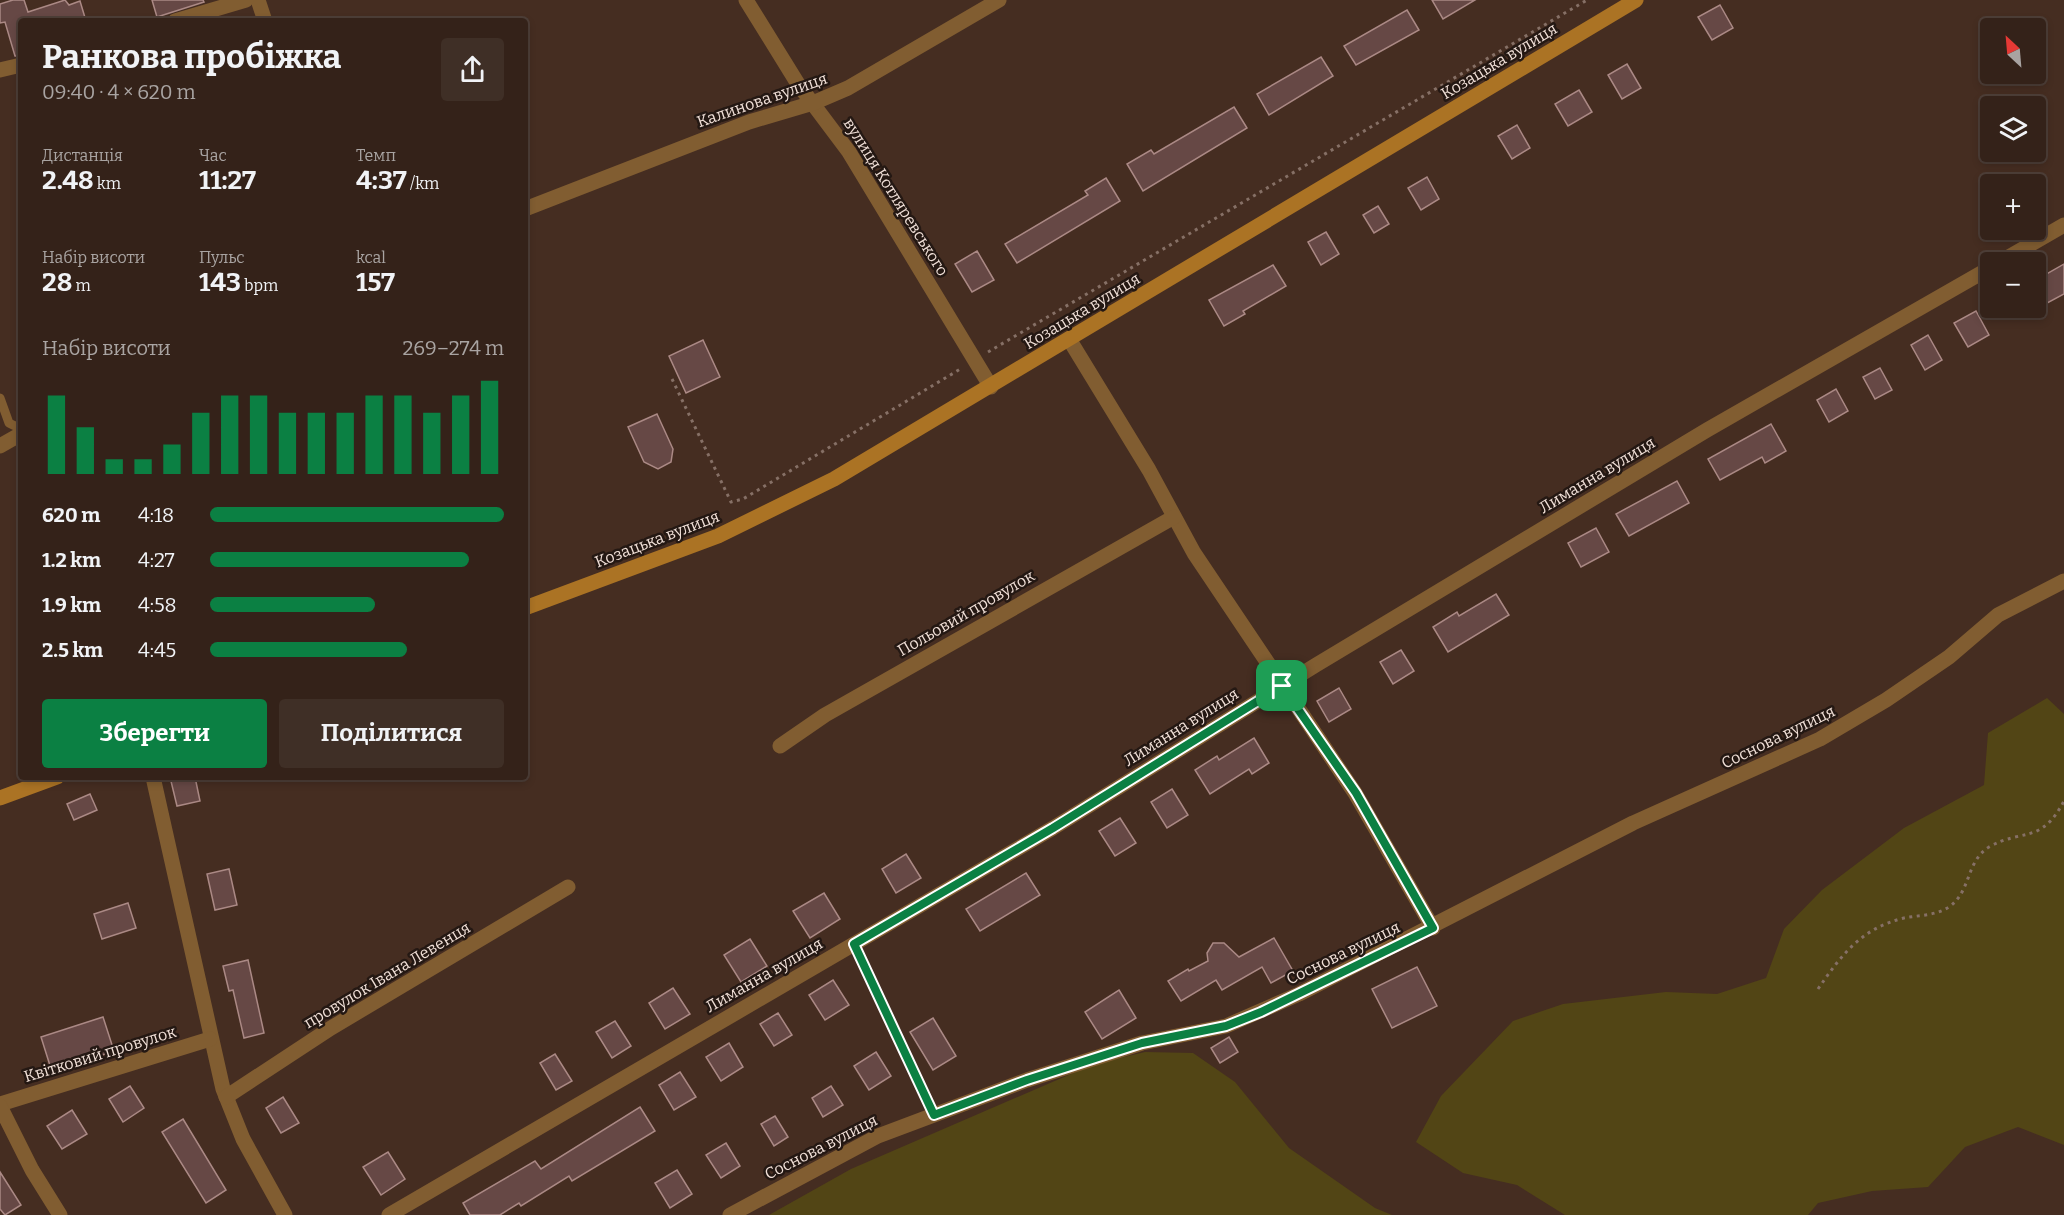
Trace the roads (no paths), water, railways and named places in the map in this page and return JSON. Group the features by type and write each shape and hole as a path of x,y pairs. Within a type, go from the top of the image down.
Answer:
{"main road":[{"name":"Козацька вулиця","path":"528,607 668,556 765,514 834,479 1636,0"},
{"path":"0,798 49,780"}],"street":[{"path":"186,18 246,0"},
{"path":"258,0 264,18"},
{"name":"вулиця Котляревського","path":"746,0 813,103 849,152 991,387"},
{"name":"Калинова вулиця","path":"528,208 749,122 813,103 848,88 999,0"},
{"path":"0,70 18,65"},
{"path":"2017,252 2064,225"},
{"name":"Лиманна вулиця","path":"389,1215 1053,828 1282,686 1707,430 1980,274"},
{"path":"1069,339 1194,553 1356,793 1433,928"},
{"path":"0,446 18,436"},
{"name":"Польовий провулок","path":"780,746 825,714 1174,517"},
{"name":"Соснова вулиця","path":"730,1215 878,1136 1027,1080 1142,1043 1226,1026 1261,1012 1433,928 1633,823 1820,739 1886,700 1948,657 1998,615 2064,581"},
{"path":"154,780 210,1039 226,1097 243,1139 285,1215"},
{"name":"провулок Івана Левенця","path":"226,1097 331,1028 568,887"},
{"name":"Квітковий провулок","path":"0,1105 210,1039"},
{"path":"0,1105 32,1170 60,1215"}],"lane":[{"path":"0,398 9,423 18,428"},
{"path":"854,944 934,1115"}]}
